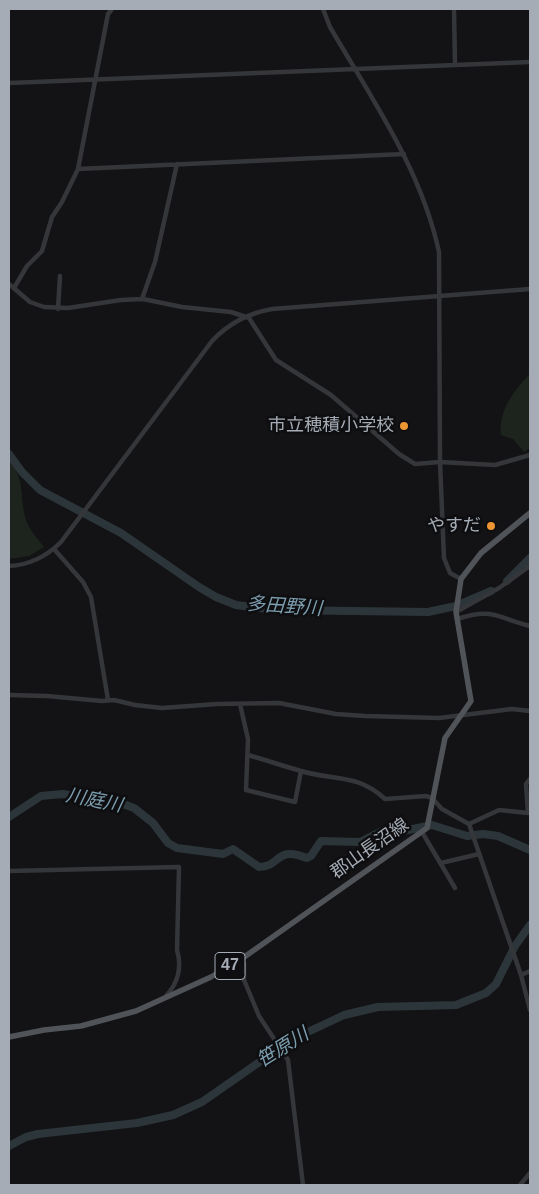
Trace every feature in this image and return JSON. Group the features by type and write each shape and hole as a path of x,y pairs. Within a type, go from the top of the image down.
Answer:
{"main road":[{"name":"郡山長沼線","path":"9,1037 97,1023 136,1011 211,977 240,960 427,828 445,738 471,701 456,612 458,587 461,578 481,553 530,512"}],"street":[{"path":"14,288 32,259 42,251 52,217 62,202 78,168 94,79 108,14 112,9"},
{"path":"322,9 330,27 404,154 435,235 439,252 440,462 444,558 450,573 461,578"},
{"path":"454,9 455,64"},
{"path":"9,83 530,62"},
{"path":"78,168 404,154"},
{"path":"142,299 155,262 177,164"},
{"path":"58,309 60,276"},
{"path":"9,284 33,304 58,309 142,299 182,308 231,312 245,317 251,320 276,360 331,396 399,454 415,464 440,462 495,465 530,455"},
{"path":"9,566 32,562 54,549 78,522 212,341 228,326 245,317 272,309 530,290"},
{"path":"54,549 83,582 91,597 108,700"},
{"path":"456,612 499,588 530,566"},
{"path":"457,619 477,613 490,612 530,626"},
{"path":"9,695 108,700 162,708 279,704 346,715 439,718 512,709 530,711"},
{"path":"240,704 248,739 246,790 295,802 301,772"},
{"path":"248,755 301,772 363,783 385,798 422,795 434,800 442,809 470,826 521,975 530,1010"},
{"path":"470,826 492,811 511,809 528,813 526,784 530,779"},
{"path":"422,831 455,888"},
{"path":"442,863 479,854"},
{"path":"9,871 178,868 177,941 180,960 177,980 165,997"},
{"path":"240,960 244,963 246,985 259,1016 273,1040 288,1060 303,1185"},
{"path":"521,975 530,971"},
{"path":"520,1185 530,1173"}],"shaded area":[{"path":"530,374 530,448 524,452 513,439 501,435 501,426 508,402"},
{"path":"9,460 20,481 26,520 44,547 29,556 9,559"}],"waterway":[{"name":"多田野川","path":"9,454 22,472 40,490 121,533 199,587 216,597 236,605 276,610 428,612 456,606 491,591"},
{"name":"多田野川","path":"507,581 530,558"},
{"name":"川庭川","path":"9,817 41,796 63,794 126,805 134,808 153,823 168,843 177,848 223,854 233,849 259,867 271,864 284,855 289,854 307,858 311,856 321,841 360,842 386,829 403,831 432,825 467,836 483,834 498,836 530,850"},
{"name":"笹原川","path":"9,1146 26,1137 38,1134 137,1123 173,1115 202,1102 291,1040 344,1015 378,1007 456,1005 486,993 496,984 515,946 530,925"}],"place":[{"name":"市立穂積小学校","path":"404,426"},
{"name":"やすだ","path":"491,526"}]}
